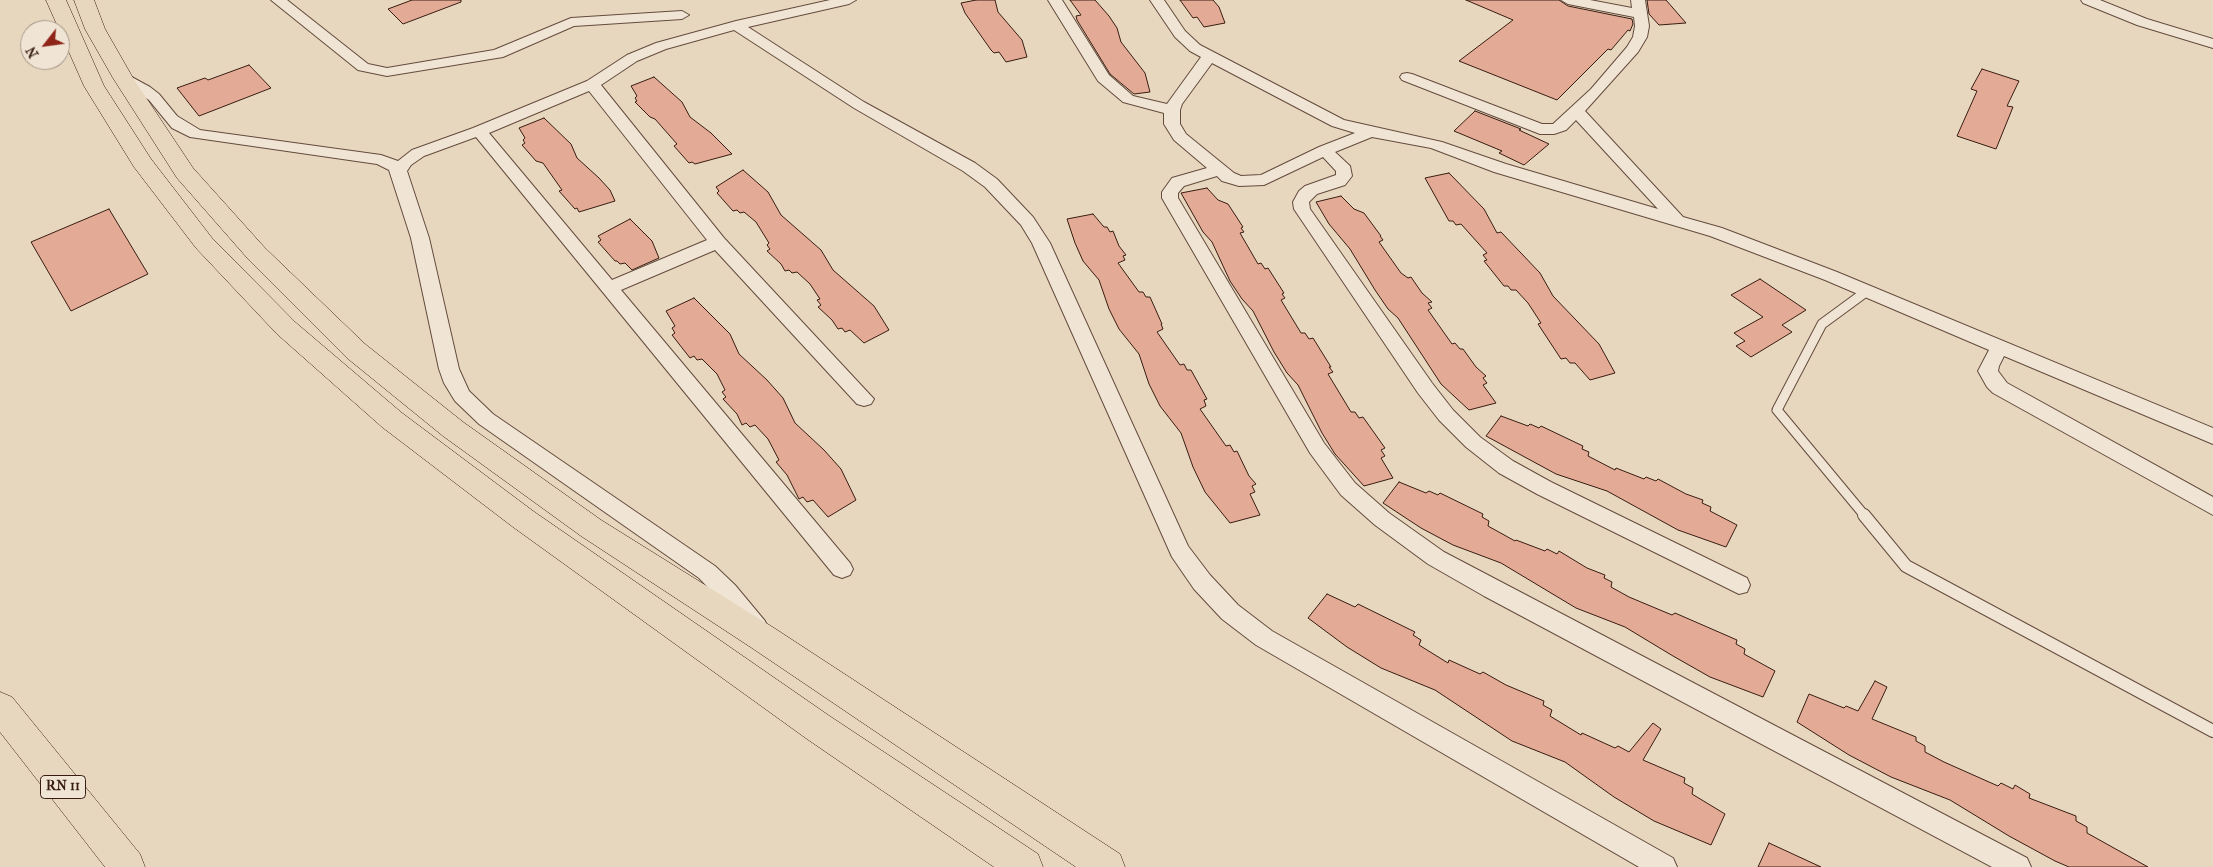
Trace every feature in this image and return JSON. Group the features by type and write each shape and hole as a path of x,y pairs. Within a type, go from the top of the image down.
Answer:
{"main road":[{"path":"56,0 94,86 142,162 204,243 286,328 392,420 523,519 819,728 1025,867"},
{"path":"84,0 95,29 123,78 185,173 256,254 356,351 453,429 592,528 764,638 1107,867"},
{"name":"RN 11","path":"0,707 127,867"}],"street":[{"path":"278,0 363,67 387,72 498,54 571,22 682,15"},
{"path":"372,159 418,153 480,131 592,84 632,58 661,46 736,24 849,0"},
{"path":"1055,0 1103,78 1128,99 1172,110"},
{"path":"1157,0 1180,34 1195,48 1324,117 1370,132 1403,137 1436,146 1500,168 1678,221 1753,246 1867,291 1999,348 2213,436"},
{"path":"1406,77 1540,129 1560,127 1596,92 1640,37 1639,7 1568,0"},
{"path":"2088,0 2142,22 2213,44"},
{"path":"736,24 859,105 969,167 991,183 1027,221 1041,243 1180,551 1202,582 1230,612 1264,638 1664,867"},
{"path":"1209,57 1172,110 1172,124 1175,131 1219,170 1239,180 1264,180 1325,150 1370,132"},
{"path":"123,78 146,90 171,119 178,125 196,134 389,162 399,171 420,238 449,369 454,383 462,396 486,419 706,572 740,606 764,638"},
{"path":"592,84 718,242 864,399"},
{"path":"1576,111 1678,221"},
{"path":"480,131 842,569"},
{"path":"1325,150 1344,170 1344,176 1339,181 1311,190 1304,196 1301,202 1302,209 1425,388 1446,415 1473,442 1506,467 1544,488 1739,585"},
{"path":"399,171 405,162 418,153"},
{"path":"1219,170 1178,182 1173,186 1170,198 1317,448 1348,488 1382,519 1436,558 1484,585 2018,867"},
{"path":"610,288 718,242"},
{"path":"1999,348 1988,371 2000,388 2213,507"}],"lane":[{"path":"1867,291 1822,324 1777,410 1906,566 2213,731"}],"building":[{"path":"412,0 461,0 461,2 403,24 388,9"},
{"path":"976,0 995,0 998,12 1022,40 1027,57 1006,62 999,52 994,53 991,50 965,13 961,3"},
{"path":"1070,0 1095,0 1109,16 1117,28 1121,42 1145,73 1150,92 1134,94 1110,74 1077,20 1076,16 1081,15"},
{"path":"1180,0 1213,0 1219,7 1225,23 1204,27 1197,17 1193,18"},
{"path":"1466,0 1559,0 1568,6 1632,19 1633,24 1630,31 1628,30 1611,50 1608,49 1557,100 1459,61 1513,20"},
{"path":"1647,0 1666,0 1686,23 1659,25 1649,14"},
{"path":"249,65 271,88 199,116 177,88 205,78 208,80"},
{"path":"1982,69 2019,81 2007,106 2013,107 1996,149 1957,136 1977,91 1971,89"},
{"path":"654,77 682,102 690,117 711,133 732,154 695,164 689,163 674,146 677,144 655,119 650,117 635,102 637,101 635,98 637,96 631,86"},
{"path":"1475,111 1521,129 1519,130 1549,144 1524,165 1499,153 1502,151 1454,131"},
{"path":"544,118 571,144 577,158 610,190 615,201 579,212 559,191 562,190 543,163 536,161 522,145 525,143 523,140 525,138 519,128"},
{"path":"743,170 768,192 781,215 821,250 833,270 874,306 889,330 864,343 850,330 845,332 842,328 838,329 832,320 818,307 821,305 817,300 820,299 810,284 797,272 785,271 781,264 767,251 770,249 767,245 769,243 756,222 744,212 733,211 717,193 719,191 716,187"},
{"path":"1449,173 1484,209 1497,233 1501,232 1540,273 1553,296 1599,344 1615,373 1590,380 1575,363 1570,363 1566,358 1561,359 1538,324 1541,323 1528,303 1516,290 1511,290 1508,286 1504,286 1484,261 1487,260 1483,255 1487,253 1461,224 1456,225 1453,221 1449,221 1425,178"},
{"path":"1207,188 1218,200 1228,204 1243,227 1241,228 1244,232 1240,233 1258,264 1261,263 1265,269 1268,268 1284,293 1282,294 1285,298 1281,300 1301,333 1305,333 1309,339 1313,338 1331,367 1329,367 1333,372 1328,374 1351,412 1355,412 1359,418 1363,417 1385,448 1381,450 1385,456 1381,458 1393,478 1364,486 1335,454 1322,433 1298,385 1287,373 1274,352 1253,311 1230,281 1212,242 1203,232 1181,193"},
{"path":"1341,196 1354,209 1364,213 1381,236 1383,240 1379,242 1401,273 1408,278 1411,277 1422,293 1432,302 1428,303 1432,308 1428,310 1452,344 1455,343 1460,349 1463,349 1476,367 1486,376 1483,378 1487,383 1483,385 1496,403 1469,410 1441,384 1398,318 1388,309 1350,249 1329,224 1316,202"},
{"path":"109,209 148,274 71,311 31,242"},
{"path":"1093,214 1104,227 1107,227 1110,232 1113,231 1119,246 1126,255 1123,256 1125,260 1118,263 1139,292 1143,292 1146,297 1150,297 1163,329 1157,332 1180,365 1184,364 1187,370 1191,370 1207,399 1204,400 1206,406 1200,409 1226,446 1230,445 1234,452 1237,451 1249,476 1256,484 1252,486 1255,492 1250,494 1260,515 1230,523 1205,492 1193,467 1181,433 1160,406 1149,384 1139,354 1119,329 1109,309 1099,280 1083,261 1075,243 1067,219"},
{"path":"630,219 652,241 659,258 632,270 625,263 620,264 615,261 598,242 601,240 598,236"},
{"path":"1760,279 1806,310 1782,325 1792,332 1751,357 1736,346 1745,341 1734,333 1763,317 1731,295"},
{"path":"694,298 730,334 739,354 783,398 795,423 841,469 856,500 828,517 813,500 807,502 803,497 799,499 787,475 776,462 779,460 768,439 755,425 750,427 746,423 742,425 737,414 723,399 726,397 722,392 725,390 717,374 702,359 697,360 694,356 690,358 672,335 675,333 672,328 675,326 666,311"},
{"path":"1501,416 1528,426 1530,424 1539,428 1541,426 1583,446 1582,449 1589,452 1588,456 1615,470 1616,468 1644,479 1646,477 1656,481 1658,479 1686,494 1703,500 1702,503 1711,507 1710,511 1737,525 1726,547 1678,530 1607,491 1556,474 1486,436"},
{"path":"1399,482 1426,493 1429,491 1438,495 1440,493 1483,514 1482,517 1489,521 1488,526 1515,541 1545,551 1547,549 1557,554 1559,551 1587,568 1605,575 1604,578 1612,582 1611,587 1629,597 1672,615 1675,613 1737,640 1736,644 1745,649 1744,654 1775,671 1763,697 1710,677 1625,627 1576,608 1501,563 1453,545 1421,528 1383,503"},
{"path":"1327,594 1355,607 1358,604 1415,632 1413,635 1421,640 1419,645 1448,663 1449,660 1480,674 1483,672 1506,685 1544,701 1543,705 1552,710 1550,716 1581,735 1582,733 1615,748 1618,746 1629,752 1653,723 1661,729 1643,760 1685,778 1684,783 1693,788 1692,794 1725,814 1711,845 1654,821 1614,797 1565,762 1512,741 1435,690 1381,668 1347,647 1308,618"},
{"path":"1875,681 1887,687 1872,719 1916,737 1916,741 1925,746 1925,752 1944,762 1998,786 2001,783 2013,789 2015,785 2030,794 2029,798 2076,816 2076,821 2087,827 2087,833 2148,867 2069,867 2009,836 1950,800 1891,777 1849,755 1797,722 1809,694 1844,708 1846,706 1858,711"},
{"path":"1769,843 1821,867 1758,867"}]}
